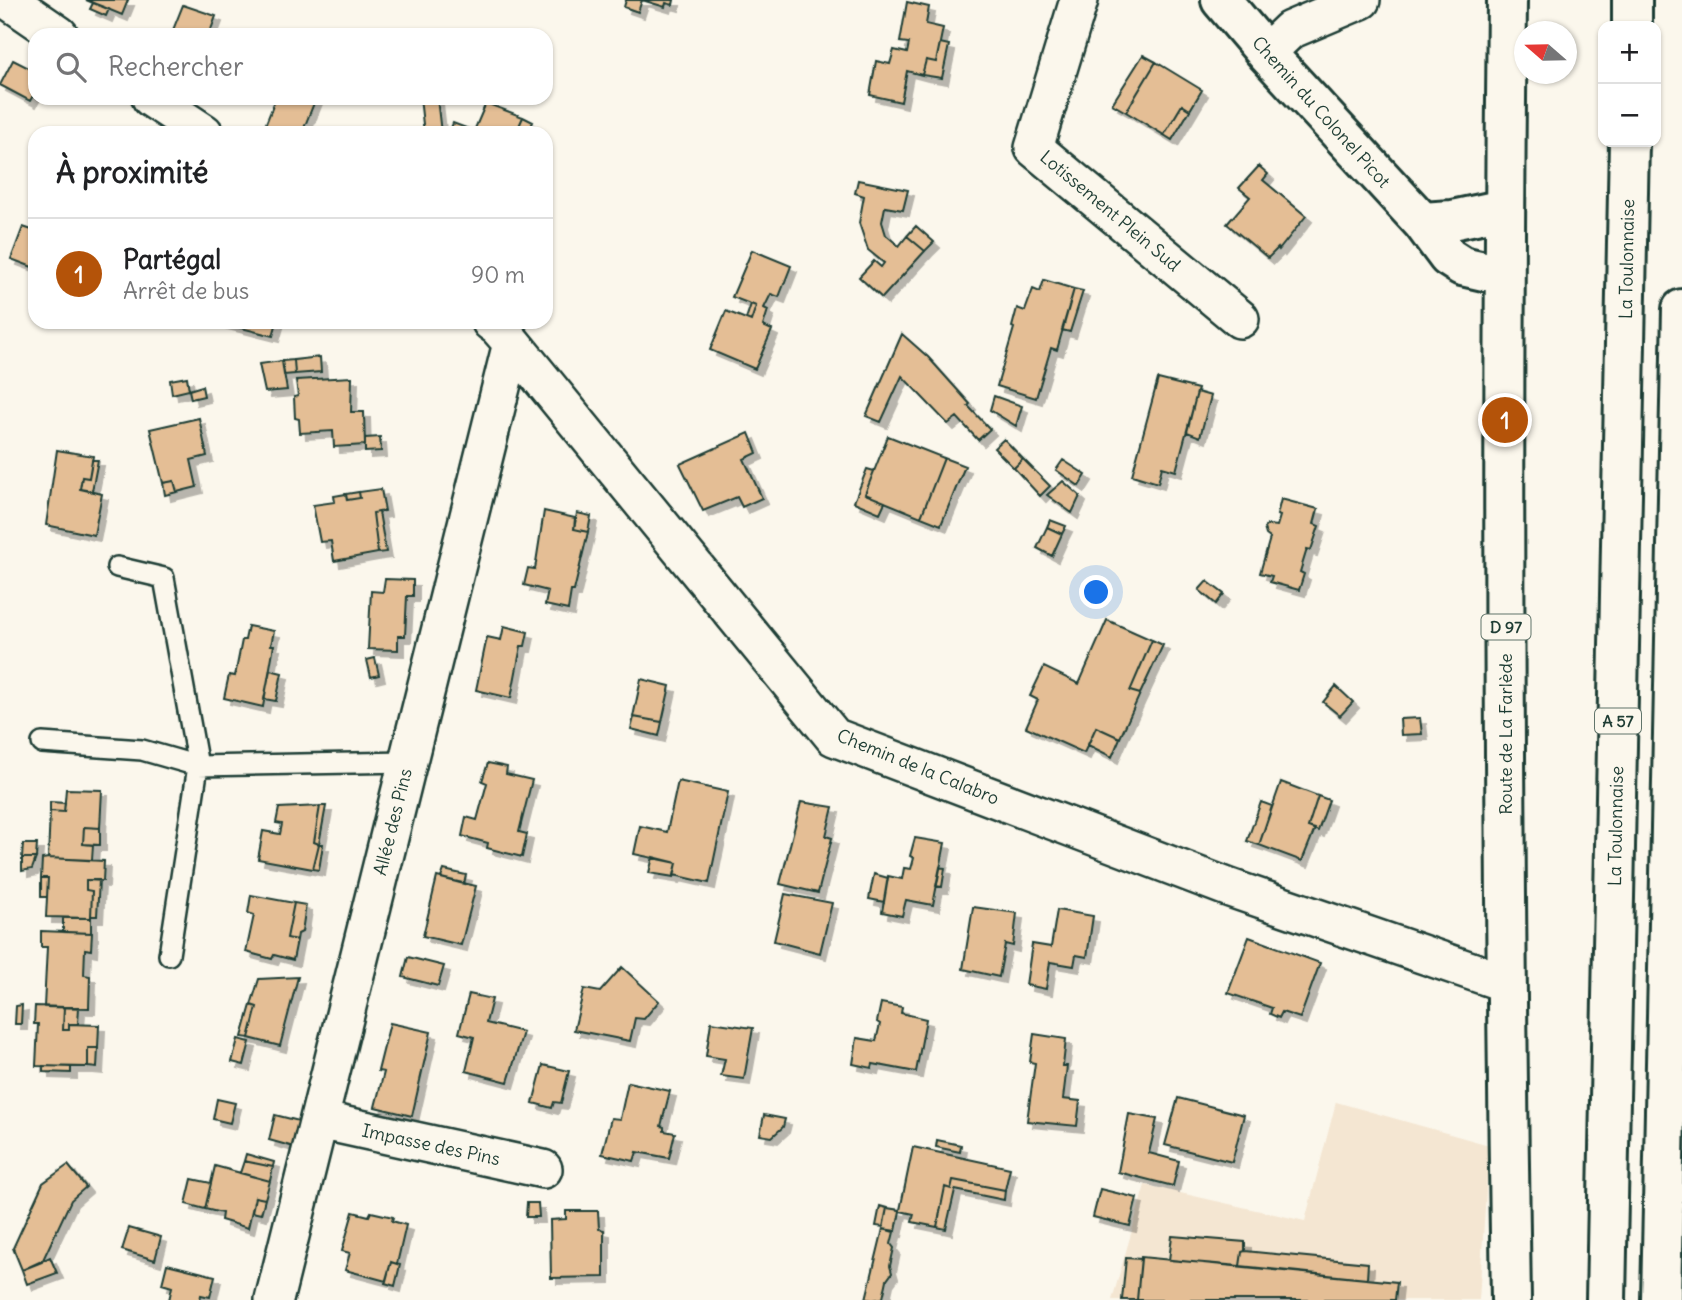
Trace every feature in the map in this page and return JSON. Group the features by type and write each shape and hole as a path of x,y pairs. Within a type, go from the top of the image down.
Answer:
{"main road":[{"name":"Chemin du Colonel Picot","path":"1221,0 1266,53 1422,222 1448,257 1462,266 1483,271 1504,271"},
{"name":"Route de La Farlède","path":"1507,0 1504,209 1506,983 1511,1300"},
{"path":"1632,0 1632,21"},
{"name":"La Toulonnaise","path":"1606,1300 1629,147"},
{"path":"1422,222 1452,220 1504,209"},
{"path":"1661,1300 1682,309"}],"street":[{"path":"8,0 49,28"},
{"name":"Lotissement Plein Sud","path":"1079,0 1034,148 1240,319"},
{"path":"1266,53 1290,30 1361,0"},
{"path":"162,105 193,126"},
{"name":"Chemin de la Calabro","path":"502,333 834,737 1230,888 1506,983"},
{"name":"Allée des Pins","path":"274,1300 408,762 502,333"},
{"name":"Impasse des Pins","path":"319,1120 543,1169"}],"lane":[{"path":"117,567 164,578 198,766 169,955"},
{"path":"42,743 142,750 198,766 408,762"}],"shaded area":[{"path":"1336,1102 1489,1145 1479,1300 1112,1300 1145,1185 1305,1221"}],"building":[{"path":"86,0 128,0 122,15"},
{"path":"626,0 642,0 638,12 624,7"},
{"path":"642,0 674,0 673,5 666,3 665,7"},
{"path":"907,2 929,7 926,24 943,28 936,62 926,60 922,75 907,71 901,102 870,95 876,61 890,64 894,50 907,53 909,43 900,42"},
{"path":"93,3 109,9 106,16 90,9"},
{"path":"183,5 216,16 212,28 174,28"},
{"path":"940,43 949,45 942,78 922,75 926,60 936,62"},
{"path":"1143,55 1156,62 1126,112 1112,104"},
{"path":"13,60 28,68 28,100 0,85"},
{"path":"1156,62 1202,90 1190,110 1182,105 1164,135 1126,112"},
{"path":"273,105 313,105 305,126 265,126"},
{"path":"421,105 438,105 440,126 423,126"},
{"path":"485,105 523,117 519,126 476,126"},
{"path":"1182,105 1190,110 1172,140 1164,135"},
{"path":"523,117 533,122 531,126 519,126"},
{"path":"1259,166 1268,174 1263,180 1306,216 1279,250 1278,248 1268,258 1227,224 1250,197 1239,188"},
{"path":"858,180 908,190 903,210 885,207 882,222 886,235 899,246 907,236 925,251 882,298 859,277 874,261 881,267 884,263 868,250 859,223 864,196 855,193"},
{"path":"916,226 934,242 925,251 907,236"},
{"path":"23,227 28,229 28,265 11,259"},
{"path":"752,250 791,266 779,297 771,294 764,308 768,310 763,326 772,330 755,369 710,350 726,311 751,321 756,306 732,297"},
{"path":"1044,280 1074,289 1057,350 1051,348 1036,398 997,386 1017,308 1025,311 1033,289 1040,292"},
{"path":"1074,289 1083,291 1070,332 1062,330"},
{"path":"751,304 756,306 751,321 746,319"},
{"path":"246,329 275,329 273,336"},
{"path":"902,334 928,357 990,429 978,440 957,417 948,424 902,376 881,422 866,416"},
{"path":"320,357 321,372 295,374 294,360"},
{"path":"294,360 295,374 284,375 282,361"},
{"path":"282,361 287,390 265,392 259,364"},
{"path":"187,377 189,390 172,394 170,380"},
{"path":"352,377 351,412 364,412 365,445 334,447 333,431 300,433 299,419 295,418 294,397 298,396 296,380"},
{"path":"1158,379 1198,389 1176,471 1162,467 1158,483 1132,475"},
{"path":"202,386 204,396 191,399 189,390"},
{"path":"1197,392 1211,396 1200,437 1187,432"},
{"path":"994,396 1022,406 1016,426 990,410"},
{"path":"199,418 207,456 191,460 197,487 177,492 174,481 163,483 150,429"},
{"path":"749,433 757,453 744,459 762,498 742,507 737,497 703,511 680,464"},
{"path":"888,436 944,458 921,517 865,494"},
{"path":"380,437 381,451 365,452 365,438"},
{"path":"1004,439 1023,459 1014,468 994,448"},
{"path":"57,450 93,456 89,478 82,477 80,489 102,494 94,535 46,525"},
{"path":"944,458 965,466 941,525 921,517"},
{"path":"1023,459 1050,486 1040,496 1014,468"},
{"path":"92,460 98,460 92,491 80,489 82,477 89,478"},
{"path":"1063,460 1086,475 1079,486 1056,470"},
{"path":"867,469 874,471 865,494 885,502 880,513 854,502"},
{"path":"174,481 177,492 165,495 163,483"},
{"path":"1063,481 1080,496 1072,513 1047,495"},
{"path":"381,489 385,511 373,513 378,553 334,561 331,541 320,542 313,505 335,502 334,496 346,494 347,500 360,498 359,492"},
{"path":"359,492 360,498 347,500 346,494"},
{"path":"1281,499 1318,509 1314,524 1319,526 1311,550 1307,549 1300,572 1304,574 1299,590 1270,582 1272,576 1260,573 1270,538 1264,528 1267,525 1277,526"},
{"path":"544,511 575,518 574,529 588,532 568,610 545,605 548,591 524,585 528,568 535,569"},
{"path":"379,512 386,552 378,553 373,513"},
{"path":"577,513 591,516 588,532 574,529"},
{"path":"1050,520 1066,526 1062,534 1047,527"},
{"path":"1047,527 1062,534 1052,556 1037,548"},
{"path":"385,579 413,580 413,596 407,596 405,636 398,636 398,650 368,649 371,591 383,592"},
{"path":"1207,581 1224,594 1216,604 1199,590"},
{"path":"1107,620 1152,640 1130,691 1140,694 1120,738 1096,727 1084,753 1026,727 1038,700 1030,696 1044,667 1079,684"},
{"path":"248,626 274,631 263,707 224,698 229,675 235,676 242,640 245,640"},
{"path":"504,626 528,632 525,646 521,646 511,698 476,690 487,637 501,640"},
{"path":"1152,640 1163,645 1140,694 1130,691"},
{"path":"375,658 379,675 371,677 367,660"},
{"path":"270,670 282,673 276,701 264,699"},
{"path":"641,679 670,686 662,722 633,717"},
{"path":"1336,686 1353,702 1340,716 1323,702"},
{"path":"634,717 662,722 659,736 631,729"},
{"path":"1420,718 1422,734 1401,735 1400,719"},
{"path":"1096,727 1120,738 1112,757 1088,745"},
{"path":"488,763 507,767 506,774 532,780 519,832 527,834 522,857 487,848 488,843 462,836 466,817 477,820 487,783 482,781"},
{"path":"678,781 728,792 709,883 674,875 677,863 634,854 640,826 667,832"},
{"path":"1281,782 1318,796 1308,827 1315,829 1302,861 1259,845"},
{"path":"66,789 102,790 100,828 84,827 83,844 93,845 92,860 48,858 50,811 64,812"},
{"path":"1318,796 1329,800 1318,831 1308,827"},
{"path":"50,802 65,803 64,812 50,811"},
{"path":"801,802 833,807 826,836 832,838 818,893 780,884"},
{"path":"1261,802 1272,806 1259,845 1247,841"},
{"path":"320,806 314,842 319,844 313,869 258,859 263,831 280,834 282,824 276,823 279,808"},
{"path":"320,806 326,806 319,844 314,842"},
{"path":"84,827 100,828 100,845 83,844"},
{"path":"915,838 945,843 933,905 906,900 902,916 882,912 888,876 902,879 904,868 911,869 914,858 910,856"},
{"path":"23,844 37,844 36,858 22,858"},
{"path":"319,844 323,844 319,870 313,869"},
{"path":"653,857 677,863 674,877 649,873"},
{"path":"22,858 36,858 32,869 22,871"},
{"path":"42,859 104,861 103,881 86,880 86,890 92,891 91,918 46,917 48,878 41,878"},
{"path":"940,867 945,868 942,887 936,886"},
{"path":"444,870 466,875 464,884 441,878"},
{"path":"874,874 888,878 884,902 869,899"},
{"path":"437,877 476,886 461,945 423,936"},
{"path":"41,878 48,878 47,897 41,897"},
{"path":"86,880 99,880 97,916 91,916 92,891 86,890"},
{"path":"785,894 832,903 820,953 774,941"},
{"path":"251,895 294,903 287,938 297,940 293,960 274,955 272,959 246,952 254,915 248,913"},
{"path":"294,903 306,905 302,932 298,934 297,940 287,938"},
{"path":"973,907 1017,913 1013,946 1005,944 999,977 963,969"},
{"path":"1057,910 1093,916 1087,957 1076,955 1074,966 1050,962 1046,989 1026,985 1032,944 1051,947"},
{"path":"63,918 91,918 91,933 63,932"},
{"path":"41,931 92,933 91,950 85,949 84,975 90,976 89,1008 44,1007 47,947 41,947"},
{"path":"1249,937 1320,963 1300,1018 1282,1012 1279,1018 1270,1014 1272,1008 1228,993"},
{"path":"408,957 444,966 438,986 403,977"},
{"path":"622,967 659,1001 644,1019 635,1018 630,1041 574,1030 584,989 600,992"},
{"path":"298,977 280,1046 249,1038 257,1007 251,1005 259,979"},
{"path":"469,994 492,999 486,1023 523,1032 508,1082 466,1071 474,1037 459,1033"},
{"path":"881,1003 902,1007 901,1013 926,1019 916,1072 873,1064 872,1068 853,1064 857,1038 876,1041"},
{"path":"22,1005 21,1024 15,1024 16,1006"},
{"path":"251,1005 257,1007 249,1038 242,1037"},
{"path":"35,1006 64,1007 63,1030 69,1030 69,1024 99,1025 98,1048 88,1048 88,1067 36,1066 38,1024 34,1024"},
{"path":"64,1007 79,1007 78,1024 69,1024 69,1030 63,1030"},
{"path":"711,1022 753,1028 744,1079 721,1076 725,1059 706,1056"},
{"path":"390,1023 431,1032 412,1116 375,1107 384,1072 378,1071"},
{"path":"1034,1034 1066,1039 1063,1066 1067,1066 1063,1099 1080,1101 1077,1126 1027,1121 1035,1063 1030,1062"},
{"path":"238,1039 250,1042 244,1065 232,1062"},
{"path":"88,1048 98,1048 97,1068 88,1067"},
{"path":"543,1065 569,1071 561,1103 554,1102 552,1108 533,1103"},
{"path":"43,1066 71,1067 71,1073 43,1072"},
{"path":"628,1082 670,1091 661,1126 664,1131 675,1133 669,1158 637,1152 634,1161 602,1154 611,1118 620,1119"},
{"path":"1178,1098 1244,1115 1232,1162 1165,1145"},
{"path":"217,1099 235,1103 230,1123 213,1119"},
{"path":"1129,1114 1157,1119 1149,1153 1179,1161 1173,1186 1118,1172"},
{"path":"275,1115 307,1123 301,1149 269,1140"},
{"path":"764,1115 785,1119 783,1127 772,1137 760,1135"},
{"path":"937,1140 961,1145 960,1152 936,1147"},
{"path":"913,1147 1010,1168 1005,1190 953,1180 951,1189 945,1187 937,1227 912,1222 914,1214 900,1211 896,1231 883,1229 887,1208 900,1210"},
{"path":"246,1154 274,1162 273,1167 244,1161"},
{"path":"244,1161 273,1167 270,1181 240,1173"},
{"path":"68,1165 86,1187 71,1200 42,1262 22,1270 13,1248 43,1183"},
{"path":"215,1166 270,1181 265,1199 255,1197 248,1228 221,1220 222,1213 205,1209"},
{"path":"192,1179 211,1183 205,1209 186,1204"},
{"path":"953,1180 1005,1190 1004,1200 955,1190 946,1229 937,1227 945,1187 951,1189"},
{"path":"1100,1189 1137,1198 1130,1226 1093,1217"},
{"path":"255,1197 265,1199 261,1214 252,1212"},
{"path":"527,1203 538,1203 539,1217 526,1217"},
{"path":"880,1206 887,1208 883,1227 876,1226"},
{"path":"566,1211 598,1211 599,1229 604,1230 604,1277 551,1278 550,1220 566,1219"},
{"path":"353,1212 369,1216 371,1212 393,1217 392,1221 406,1225 397,1264 391,1262 386,1281 345,1270 350,1253 342,1251"},
{"path":"129,1228 161,1237 155,1260 122,1250"},
{"path":"883,1229 894,1232 891,1244 894,1248 890,1266 892,1273 887,1280 883,1298 866,1299"},
{"path":"1172,1236 1245,1242 1245,1251 1242,1252 1240,1266 1169,1260"},
{"path":"1242,1252 1368,1263 1367,1279 1240,1266"},
{"path":"50,1257 57,1273 27,1284 22,1270"},
{"path":"1141,1257 1397,1282 1395,1300 1137,1300"},
{"path":"1126,1258 1141,1259 1137,1300 1122,1300"},
{"path":"391,1262 400,1265 395,1286 385,1283"},
{"path":"167,1264 215,1276 210,1297 201,1295 200,1300 169,1300 172,1287 162,1284"}],"place":[{"name":"Partégal","path":"1505,420"}]}
